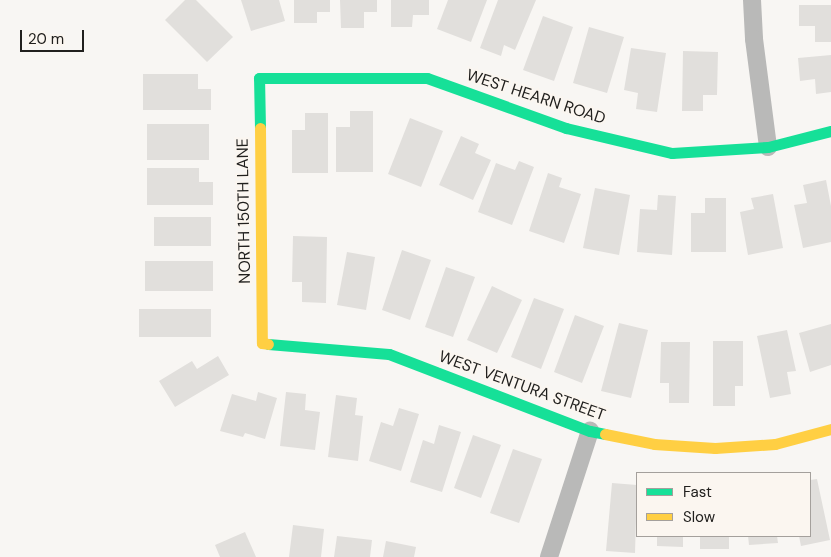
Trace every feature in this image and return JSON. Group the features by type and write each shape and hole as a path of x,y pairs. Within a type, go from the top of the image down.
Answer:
{"street":[{"path":"752,0 754,39 768,147"},
{"name":"WEST HEARN ROAD","path":"259,78 427,78 566,128 672,153 768,147 831,131"},
{"name":"NORTH 150TH LANE","path":"259,78 262,343"},
{"name":"WEST VENTURA STREET","path":"262,343 389,354 590,432 654,444 715,448 775,444 831,429"},
{"path":"549,557 590,432"}],"building":[{"path":"185,0 196,0 233,37 207,62 165,20"},
{"path":"241,0 279,0 285,21 251,31"},
{"path":"294,0 330,0 330,12 317,12 317,23 294,23"},
{"path":"340,0 377,0 377,12 364,12 364,28 341,28"},
{"path":"391,0 429,0 429,15 413,15 412,27 391,27"},
{"path":"448,0 487,0 471,42 437,29"},
{"path":"498,0 536,0 515,50 504,45 501,56 480,48"},
{"path":"799,5 831,5 831,42 815,42 815,26 799,26"},
{"path":"543,16 573,27 554,81 523,70"},
{"path":"589,27 624,37 607,93 573,83"},
{"path":"631,48 666,53 657,112 636,109 638,93 624,90"},
{"path":"683,51 718,52 717,95 703,95 703,111 682,111"},
{"path":"831,55 831,92 816,94 815,79 800,81 798,58"},
{"path":"143,74 198,74 198,89 211,89 211,110 143,110"},
{"path":"350,111 373,111 373,172 336,172 336,127 350,127"},
{"path":"305,113 328,113 328,173 292,173 292,130 305,130"},
{"path":"410,118 443,131 421,187 388,174"},
{"path":"147,124 209,124 209,160 147,160"},
{"path":"461,136 479,144 475,153 491,160 473,200 439,185"},
{"path":"519,161 534,167 512,225 478,212 496,163 515,170"},
{"path":"147,168 199,168 199,182 213,182 213,205 147,205"},
{"path":"548,173 562,178 559,187 581,194 564,243 529,231"},
{"path":"826,180 831,206 831,242 803,248 794,205 807,203 803,185"},
{"path":"595,188 630,195 619,255 583,248"},
{"path":"773,194 783,248 748,255 740,212 754,209 751,198"},
{"path":"658,195 676,196 672,255 637,252 640,209 657,210"},
{"path":"705,198 726,198 726,252 691,252 691,213 705,213"},
{"path":"154,217 211,217 211,246 154,246"},
{"path":"293,236 327,237 326,303 302,302 302,282 292,282"},
{"path":"402,250 431,260 410,320 382,310"},
{"path":"347,252 375,257 366,310 337,305"},
{"path":"145,261 213,261 213,291 145,291"},
{"path":"446,267 475,277 453,337 425,327"},
{"path":"492,286 522,300 497,353 467,340"},
{"path":"534,298 564,309 541,369 511,357"},
{"path":"139,309 211,309 211,337 139,337"},
{"path":"575,315 604,326 582,383 554,372"},
{"path":"619,323 648,330 631,398 601,391"},
{"path":"831,324 831,365 810,372 799,333"},
{"path":"787,330 796,371 787,372 791,394 770,398 757,336"},
{"path":"713,341 743,341 743,386 735,386 735,406 713,406"},
{"path":"661,342 690,342 689,403 669,403 669,383 660,383"},
{"path":"218,356 229,375 175,407 159,381 192,361 197,369"},
{"path":"258,392 277,398 265,439 245,433 243,437 220,431 232,394 256,401"},
{"path":"286,392 306,394 305,410 320,412 315,450 280,446"},
{"path":"336,395 357,398 355,415 363,416 358,461 328,457"},
{"path":"399,408 419,414 401,471 369,461 381,422 393,426"},
{"path":"439,425 461,432 442,492 410,482 423,440 434,444"},
{"path":"473,435 501,445 481,498 454,488"},
{"path":"513,449 542,459 519,523 490,513"},
{"path":"817,479 830,540 801,546 799,537 811,537 811,480"},
{"path":"612,483 636,485 635,553 606,551"},
{"path":"293,525 324,529 321,557 289,557"},
{"path":"245,532 256,557 220,557 215,545"},
{"path":"337,536 372,540 370,557 334,557"},
{"path":"657,537 683,537 683,547 657,546"},
{"path":"700,537 729,537 729,549 700,549"},
{"path":"748,537 777,537 778,543 749,545"},
{"path":"386,541 416,547 414,557 383,557"}],"traffic: fast":[{"path":"260,128 259,78 427,78 566,128 672,153 768,147 831,131"},
{"path":"268,344 389,354 590,431 605,434"}],"traffic: slow":[{"path":"260,128 262,343 268,344"},
{"path":"605,434 654,444 715,448 775,444 831,429"}]}
